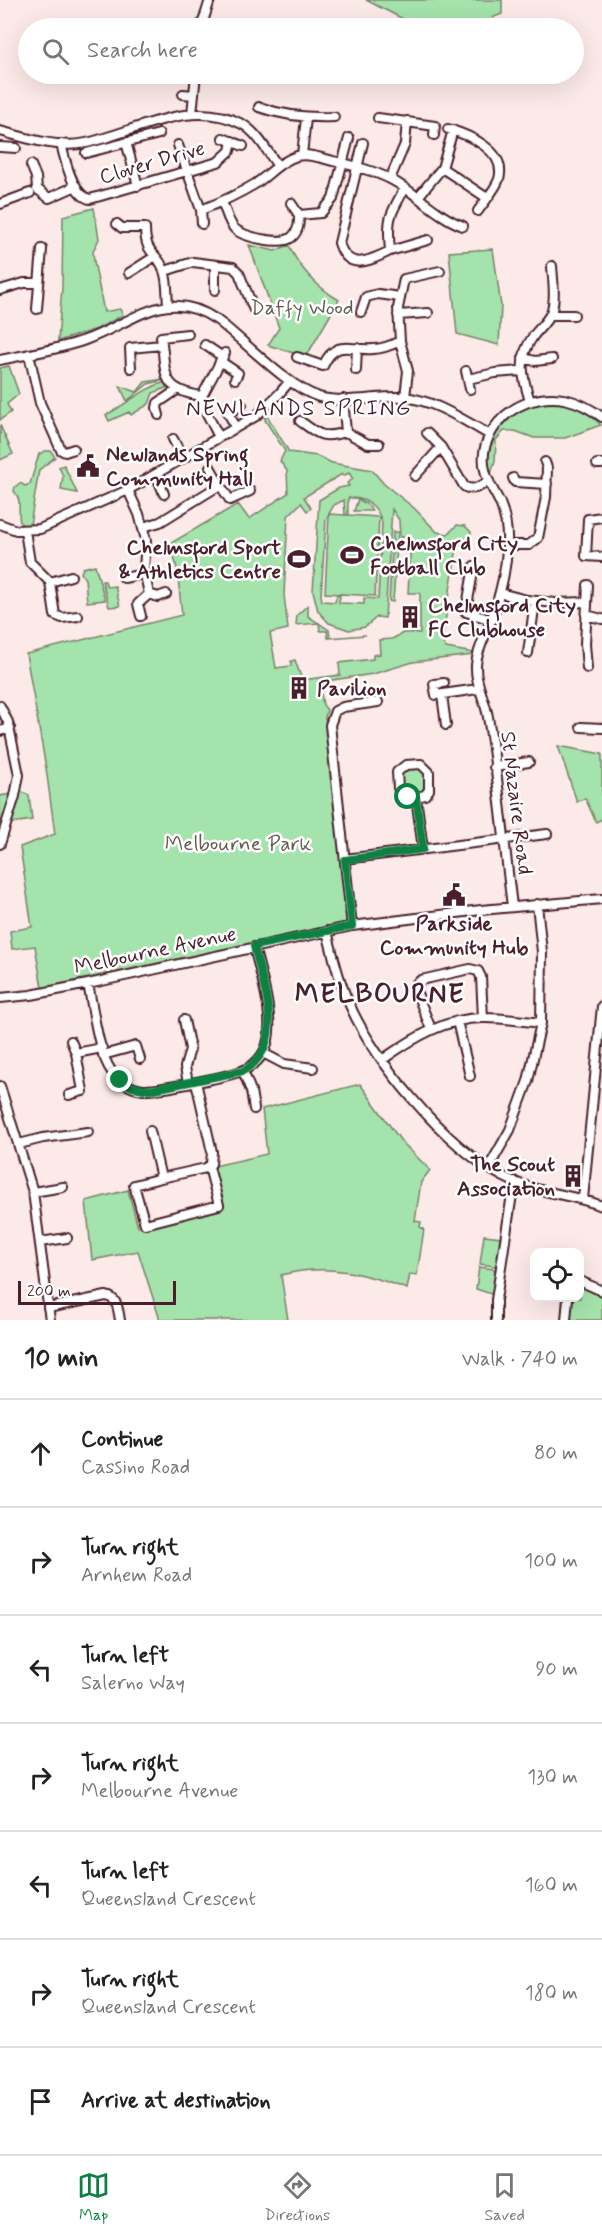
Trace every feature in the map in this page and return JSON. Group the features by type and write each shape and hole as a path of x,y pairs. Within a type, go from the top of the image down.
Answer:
{"street":[{"path":"204,18 210,0"},
{"path":"192,114 195,84"},
{"path":"183,94 194,95"},
{"path":"260,107 279,114 306,118 334,117"},
{"path":"0,132 61,144 85,143 166,118 192,114 207,115 242,124 252,132 278,166"},
{"path":"302,155 306,118"},
{"path":"378,118 435,126 434,135"},
{"path":"390,179 405,144 406,121"},
{"path":"418,197 442,168 450,130 486,145 499,162 499,179 478,211"},
{"path":"86,153 159,134"},
{"name":"Clover Drive","path":"223,138 243,146"},
{"path":"299,215 321,213 333,198 350,138"},
{"name":"Clover Drive","path":"61,144 76,186 83,197 90,199 218,162 230,151 232,141"},
{"path":"126,142 138,186"},
{"path":"363,143 339,243 343,255 352,262 370,261 390,251 428,240"},
{"path":"178,145 201,210 202,224"},
{"path":"0,147 16,148"},
{"path":"201,210 222,202 255,184 278,166 302,155 358,167 390,179 450,221 463,226"},
{"name":"Clover Drive","path":"31,165 36,177 37,189 49,201 76,186"},
{"path":"442,168 487,198"},
{"path":"390,251 388,226 392,211 405,188"},
{"path":"0,204 30,193"},
{"path":"222,202 231,226 240,234 282,241 292,238 298,229 299,215 291,203"},
{"path":"117,224 122,228 145,228 147,245 165,271 168,305"},
{"path":"37,309 42,249"},
{"path":"129,273 154,256"},
{"path":"165,271 193,262 233,267 239,273 254,310"},
{"path":"215,265 215,290"},
{"path":"530,401 521,371 523,358 532,339 550,315 553,305 552,266"},
{"path":"405,397 408,371 400,341 398,315 404,279 440,271"},
{"path":"0,290 24,283 39,283"},
{"path":"361,312 366,297 378,294 400,297"},
{"path":"0,360 89,339 144,311 168,305 189,307 210,315 290,381 319,397 343,399 405,397 444,410 490,435"},
{"path":"398,315 428,313"},
{"path":"550,315 574,315"},
{"path":"188,334 161,337 166,376 177,390 201,396"},
{"path":"297,357 323,366 335,349 372,349 400,341"},
{"path":"131,368 130,348 162,345"},
{"path":"205,345 223,357 238,373 235,378"},
{"path":"356,370 357,348"},
{"path":"29,354 40,403 61,450 65,452 74,449"},
{"path":"219,437 202,405 201,396 223,357"},
{"path":"523,358 535,361 552,359"},
{"path":"470,389 467,375 521,371"},
{"path":"0,524 25,531 46,527 128,490 265,409 290,381"},
{"path":"159,415 158,403 177,390"},
{"path":"444,683 434,684 436,695 478,689 476,663 500,593 507,545 504,514 483,463 490,435 502,417 530,401 553,397 564,398 588,407 602,417"},
{"path":"343,399 346,432"},
{"path":"236,428 228,413 242,405"},
{"path":"300,421 320,435 346,432 368,444 379,444"},
{"path":"428,432 441,447 459,479 468,488 475,488 489,481"},
{"path":"173,439 183,458"},
{"path":"415,476 441,447"},
{"path":"507,545 529,545 538,538 547,484 545,462"},
{"path":"210,467 230,500 250,491"},
{"path":"156,474 164,494"},
{"path":"513,478 516,482 547,484"},
{"path":"143,527 160,522 220,485"},
{"path":"128,490 143,527 147,546 144,574 149,594"},
{"path":"602,517 588,519 586,556 602,557"},
{"path":"25,531 30,562 50,582 55,615 62,618 78,616"},
{"path":"474,566 466,612 492,620"},
{"path":"124,578 144,574"},
{"path":"50,582 71,576"},
{"path":"587,668 588,585"},
{"path":"500,593 535,601 586,602"},
{"path":"149,594 158,597 166,594"},
{"path":"141,616 138,604 149,594"},
{"path":"528,653 535,601"},
{"path":"586,615 602,619"},
{"name":"St Nazaire Road","path":"478,689 485,704 512,906"},
{"path":"442,695 446,725"},
{"path":"352,926 330,725 335,711 343,707 378,702"},
{"path":"0,706 6,714 10,728 18,784 0,844"},
{"path":"581,727 602,728"},
{"path":"0,731 10,728"},
{"path":"494,767 529,762"},
{"path":"421,764 429,772 429,790 425,795 416,797 405,796 398,788 397,772 406,765 421,764"},
{"path":"416,797 423,849"},
{"path":"345,860 546,834"},
{"name":"Melbourne Avenue","path":"0,998 31,995 88,984 352,926 512,906 602,899"},
{"path":"489,1167 510,1130 528,1081 541,1023 542,952 537,904"},
{"path":"327,931 347,999 369,1042 424,1111 465,1150 514,1181 547,1193 583,1199 602,1206"},
{"path":"88,984 103,1052 113,1073 132,1087 150,1090 243,1071 254,1064 263,1053 269,1038 270,1024 254,946"},
{"path":"431,1029 416,992 416,984 422,980 470,969 477,971 481,977 483,1018"},
{"path":"583,1199 602,1006"},
{"path":"382,1060 431,1029 457,1022 483,1018 541,1023"},
{"path":"184,1020 190,1049 185,1067 192,1082 213,1157 209,1167 219,1204 145,1224 134,1185 209,1167"},
{"path":"457,1022 470,1076"},
{"path":"69,1095 83,1091 76,1053 71,1041"},
{"path":"76,1053 103,1052 136,1046 140,1059"},
{"path":"263,1053 284,1064 313,1068"},
{"path":"243,1071 254,1109"},
{"path":"0,1086 33,1192 50,1320"},
{"path":"150,1131 161,1178"},
{"path":"19,1144 88,1132"},
{"path":"496,1320 496,1300 514,1181"},
{"path":"33,1192 63,1187"},
{"path":"40,1242 68,1238"},
{"path":"584,1283 602,1291"},
{"path":"48,1308 112,1297 120,1320"},
{"path":"566,1320 568,1302"}],"green space":[{"path":"366,0 502,0 502,14 493,18 401,18"},
{"path":"94,208 99,239 93,251 104,312 120,309 123,315 97,329 58,341 62,287 63,216"},
{"name":"Daffy Wood","path":"249,245 275,251 289,245 310,276 339,300 306,357 268,345 279,328"},
{"path":"493,249 501,306 499,345 457,334 449,252"},
{"path":"9,366 19,394 7,404 11,412 0,420 0,368"},
{"path":"164,379 148,384 127,401 120,386 137,392 145,382"},
{"path":"166,382 168,387 153,393 149,404 131,415 129,412 109,421 106,415 142,392"},
{"path":"551,402 578,409 601,425 565,438 534,438 515,431 504,431 496,440 495,461 490,477 487,462 488,449 493,436 501,426 524,409"},
{"name":"Melbourne Park","path":"265,416 268,417 289,452 317,456 332,463 372,470 384,484 414,508 437,532 448,534 457,525 465,526 471,532 471,541 457,547 442,641 446,648 474,653 473,655 413,662 373,674 319,682 323,705 327,710 325,717 347,917 345,923 42,988 35,946 12,949 10,931 32,927 20,847 55,834 26,654 182,615 177,569 171,543 238,504 249,519 288,493 287,471 280,461 285,451 265,420","holes":["349,473 353,479 347,483 349,486 339,488 319,500 313,591 318,611 329,623 349,630 365,627 377,617 385,618 392,509 399,520 400,537 411,538 408,593 420,593 420,633 403,633 392,639 379,640 380,654 373,655 373,659 339,663 340,675 302,680 295,660 291,661 291,666 276,668 270,633 288,629 284,595 288,516 301,503 307,511 311,508 304,497 342,474 343,476","348,498 366,501 378,512 382,523 378,599 364,598 364,604 339,603 340,596 337,595 335,602 322,601 321,595 326,519 334,505 344,500 345,515 329,514 325,593 375,596 379,517 346,515 348,514"]},
{"path":"0,425 13,454 0,460"},
{"path":"51,451 55,457 39,470 30,525 23,526 20,522 19,502 14,491 15,487 20,483 25,486 30,484 39,454"},
{"path":"64,465 77,493 61,490 63,476 59,467"},
{"path":"358,499 370,507 372,511 354,511"},
{"path":"393,532 398,532 393,602 389,601"},
{"path":"95,565 105,600 87,602 85,579 81,573 83,568"},
{"path":"102,581 105,581 107,587 115,586 120,606 109,607"},
{"path":"308,605 308,616 319,623 296,625 297,615"},
{"path":"319,623 329,630 330,638 328,638 327,631 320,631"},
{"path":"558,746 602,754 602,819 596,822 585,798 577,802"},
{"path":"418,766 426,771 426,791 410,795 401,790 400,773 404,768"},
{"path":"20,791 29,795 32,820 11,823"},
{"path":"12,795 0,831 0,796"},
{"path":"360,1084 401,1141 430,1170 421,1182 415,1221 421,1222 420,1227 424,1229 417,1275 410,1274 407,1289 360,1274 330,1270 298,1272 281,1275 288,1320 160,1320 138,1251 92,1260 86,1201 128,1190 138,1227 223,1205 214,1166 267,1154 262,1109"},
{"path":"484,1235 501,1237 498,1263 494,1266 480,1264"},
{"path":"479,1267 494,1269 496,1274 491,1294 476,1289"},
{"path":"584,1285 602,1292 602,1320 568,1320 569,1302 584,1302"}],"place":[{"name":"Newlands Spring Community Hall","path":"88,466"},
{"name":"Chelmsford City Football Club","path":"352,555"},
{"name":"Chelmsford Sport & Athletics Centre","path":"299,559"},
{"name":"Chelmsford City FC Clubhouse","path":"410,617"},
{"name":"Pavilion","path":"299,688"},
{"name":"Parkside Community Hub","path":"454,895"},
{"name":"The Scout Association","path":"573,1176"}],"district":[{"name":"NEWLANDS SPRING","path":"299,407"},
{"name":"MELBOURNE","path":"380,993"}],"route":[{"path":"120,1080 138,1089 150,1090 243,1071 254,1064 263,1053 270,1030 254,946 352,926 345,860 423,849 416,797 408,797"}]}
